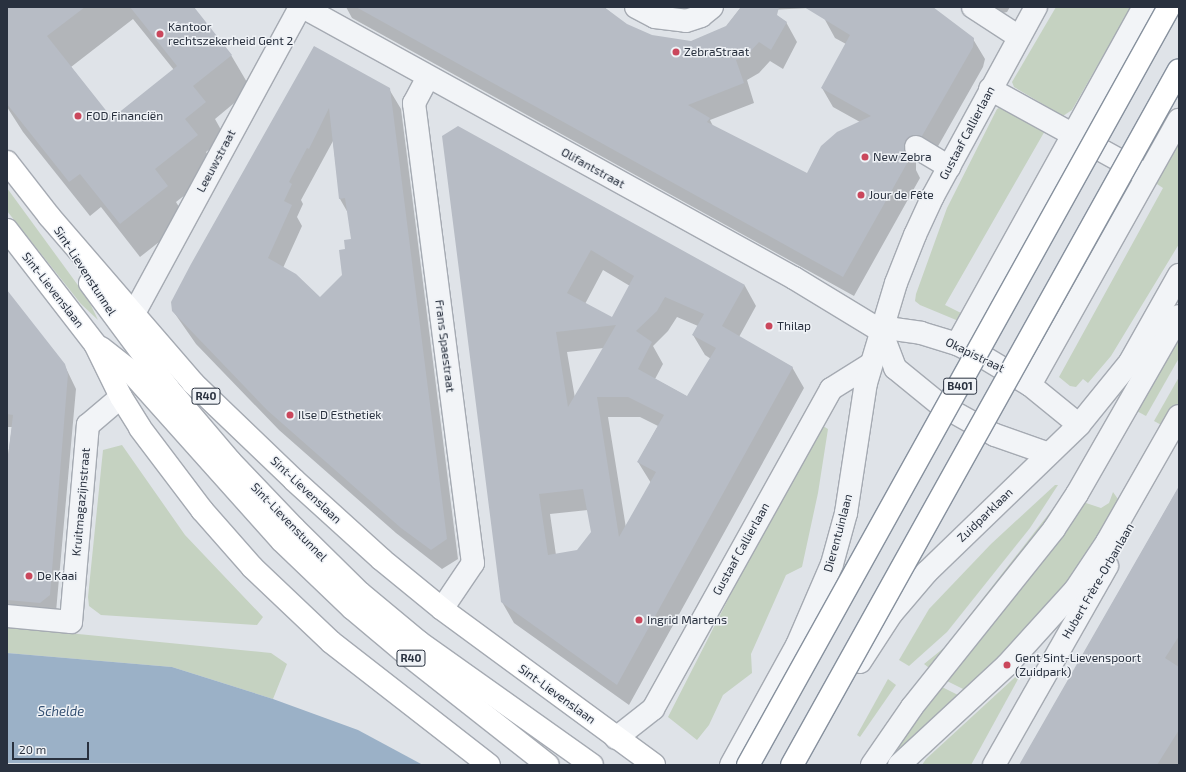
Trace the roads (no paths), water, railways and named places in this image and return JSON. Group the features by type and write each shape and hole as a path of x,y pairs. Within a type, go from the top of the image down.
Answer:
{"main road":[{"name":"B401","path":"748,765 1169,7"},
{"path":"792,765 1179,70"},
{"name":"Sint-Lievenslaan","path":"7,162 49,216 133,314 193,383 231,420 382,559 442,609 654,765"},
{"name":"Sint-Lievenstunnel","path":"49,216 96,293 168,388 230,461 288,535 419,642 592,765"},
{"name":"Sint-Lievenslaan","path":"8,235 95,344 121,397 140,428 202,510 286,601 390,690 489,765"},
{"name":"Sint-Lievenstunnel","path":"95,344 129,370 288,535 353,609 403,652 548,765"}],"street":[{"name":"Olifantstraat","path":"301,7 794,278 881,331"},
{"name":"Leeuwstraat","path":"133,314 301,7"},
{"path":"636,7 655,17 686,20 701,16 712,7"},
{"path":"973,7 1019,37"},
{"name":"Gustaaf Callierlaan","path":"881,331 915,235 990,89 1036,7"},
{"path":"957,344 1075,134 1144,7"},
{"name":"Frans Spaestraat","path":"428,77 414,103 473,563 442,609"},
{"path":"990,89 1075,134 1148,176"},
{"path":"1030,385 1179,120"},
{"path":"916,147 949,167"},
{"name":"Zuidparklaan","path":"804,765 866,651 892,613 953,546 1079,425 1130,362 1179,274"},
{"path":"872,765 912,707 1054,529 1077,494 1179,316"},
{"name":"Okapistraat","path":"881,331 894,329 921,333 957,344 985,358 1030,385 1079,425"},
{"path":"881,331 895,368 926,395 970,423 1049,454"},
{"name":"Dierentuinlaan","path":"731,765 797,645 832,564 846,513 858,426 871,364 881,331"},
{"name":"Gustaaf Callierlaan","path":"616,738 653,709 831,389 871,364"},
{"name":"Kruitmagazijnstraat","path":"7,616 71,622 88,425 121,397"},
{"path":"900,765 1007,665 1075,590 1107,542 1179,416"},
{"name":"Hubert Frère-Orbanlaan","path":"994,765 1179,439"}],"water":[{"name":"Schelde","path":"7,653 172,667 273,699 358,730 423,765 7,763"}],"place":[{"name":"Kantoor rechtszekerheid Gent 2","path":"160,34"},
{"name":"ZebraStraat","path":"676,52"},
{"name":"FOD Financiën","path":"78,116"},
{"name":"New Zebra","path":"865,157"},
{"name":"Jour de Fête","path":"861,195"},
{"name":"Thilap","path":"769,326"},
{"name":"Ilse D Esthetiek","path":"290,415"},
{"name":"De Kaai","path":"29,576"},
{"name":"Ingrid Martens","path":"639,620"},
{"name":"Gent Sint-Lievenspoort (Zuidpark)","path":"1007,665"}]}
